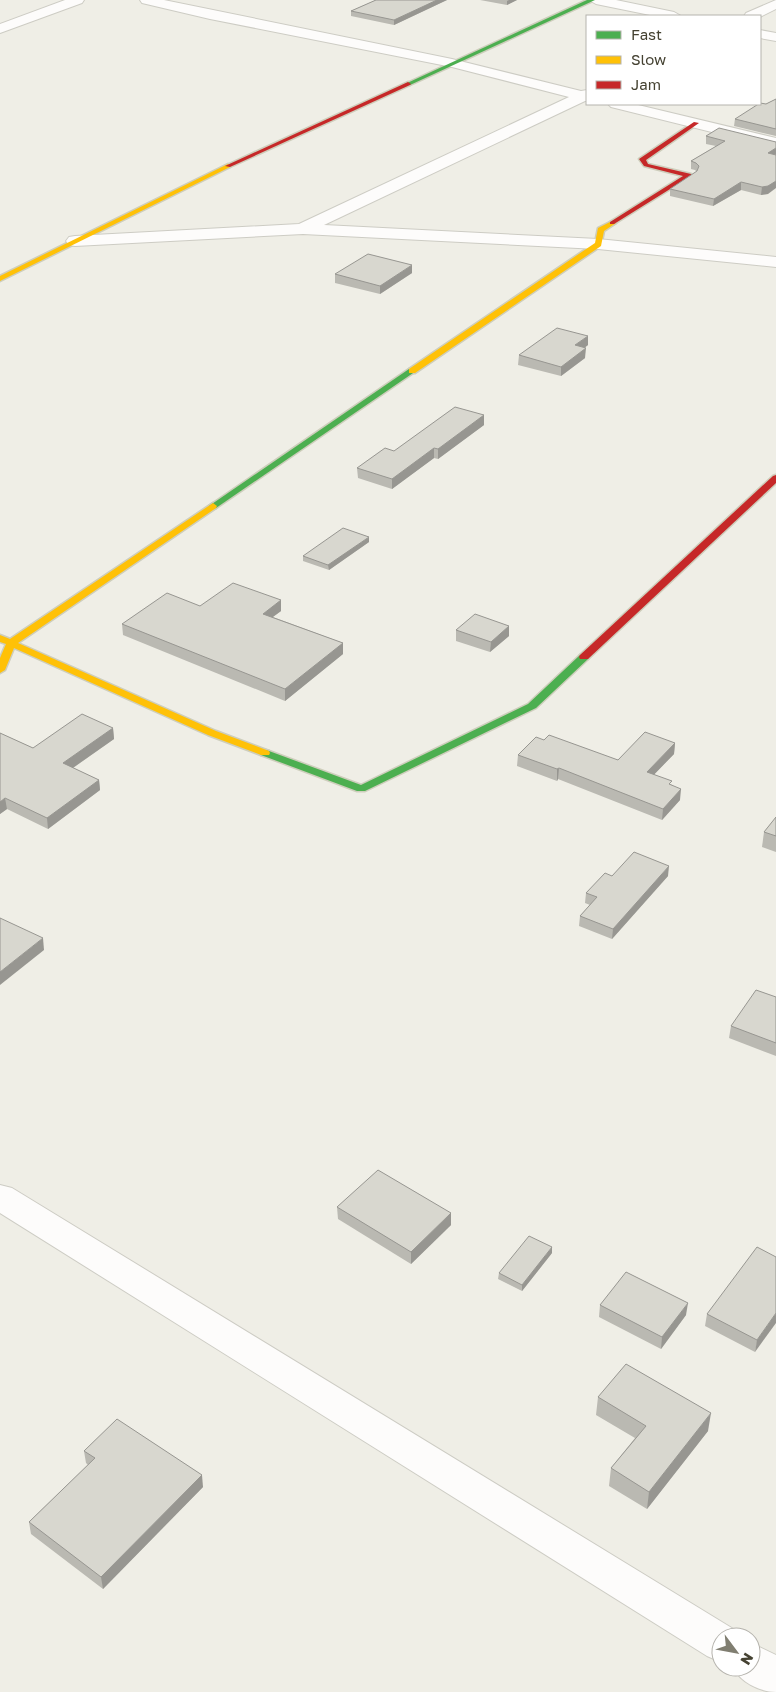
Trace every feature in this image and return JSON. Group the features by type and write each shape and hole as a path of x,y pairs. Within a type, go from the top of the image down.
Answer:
{"street":[{"path":"0,29 77,0"},
{"path":"146,0 207,4 586,95"},
{"path":"0,279 228,166 594,0 669,15"},
{"path":"753,15 776,4"},
{"path":"761,34 776,38"},
{"path":"303,229 586,95"},
{"path":"620,105 776,143"},
{"path":"0,670 11,643 598,244 601,230 689,174 646,165 642,159 696,123"},
{"path":"75,241 303,229 598,244 776,262"},
{"path":"0,638 212,733 361,789 532,706 776,478"},
{"path":"0,1197 711,1637"},
{"path":"761,1668 776,1677"}],"building":[{"path":"376,0 437,0 394,20 351,11"},
{"path":"776,99 776,129 735,119 757,105 766,104"},
{"path":"719,128 776,142 776,148 768,153 776,155 776,181 762,187 741,182 714,199 670,189 697,171 699,166 691,161 725,141 706,136"},
{"path":"368,254 412,265 380,286 335,274"},
{"path":"557,328 588,336 575,345 586,348 561,367 519,355"},
{"path":"455,407 484,415 438,449 434,448 392,479 357,468 385,448 394,451"},
{"path":"343,528 369,537 328,565 303,556"},
{"path":"233,583 281,600 263,614 343,643 285,689 122,624 167,593 200,606"},
{"path":"475,614 509,626 491,642 456,630"},
{"path":"82,714 113,728 63,763 99,780 47,818 5,798 0,802 0,733 33,748"},
{"path":"645,732 675,743 647,772 672,781 669,784 681,789 663,809 559,768 557,769 518,755 536,737 544,740 549,735 618,760"},
{"path":"776,817 776,836 764,832"},
{"path":"634,852 669,866 613,929 580,916 597,897 586,893 605,873 612,876"},
{"path":"0,918 43,938 0,972"},
{"path":"756,990 776,997 776,1043 731,1026"},
{"path":"378,1170 451,1213 411,1252 337,1207"},
{"path":"529,1236 552,1247 522,1285 499,1273"},
{"path":"757,1247 776,1257 776,1313 757,1340 707,1314"},
{"path":"626,1272 688,1303 662,1337 600,1305"},
{"path":"626,1364 711,1413 649,1492 611,1468 646,1426 598,1397"},
{"path":"117,1419 202,1475 101,1577 29,1522 95,1458 84,1451"}],"traffic: fast":[{"path":"408,84 592,0"},
{"path":"213,506 412,371"},
{"path":"265,753 361,789 532,706 584,657"}],"traffic: slow":[{"path":"0,279 228,166"},
{"path":"412,371 598,244 601,230 612,223"},
{"path":"0,670 11,643 213,506"},
{"path":"0,638 212,733 265,753"}],"traffic: jam":[{"path":"228,166 408,84"},
{"path":"612,223 689,175 646,165 642,159 696,123"},
{"path":"584,657 776,478"}]}
